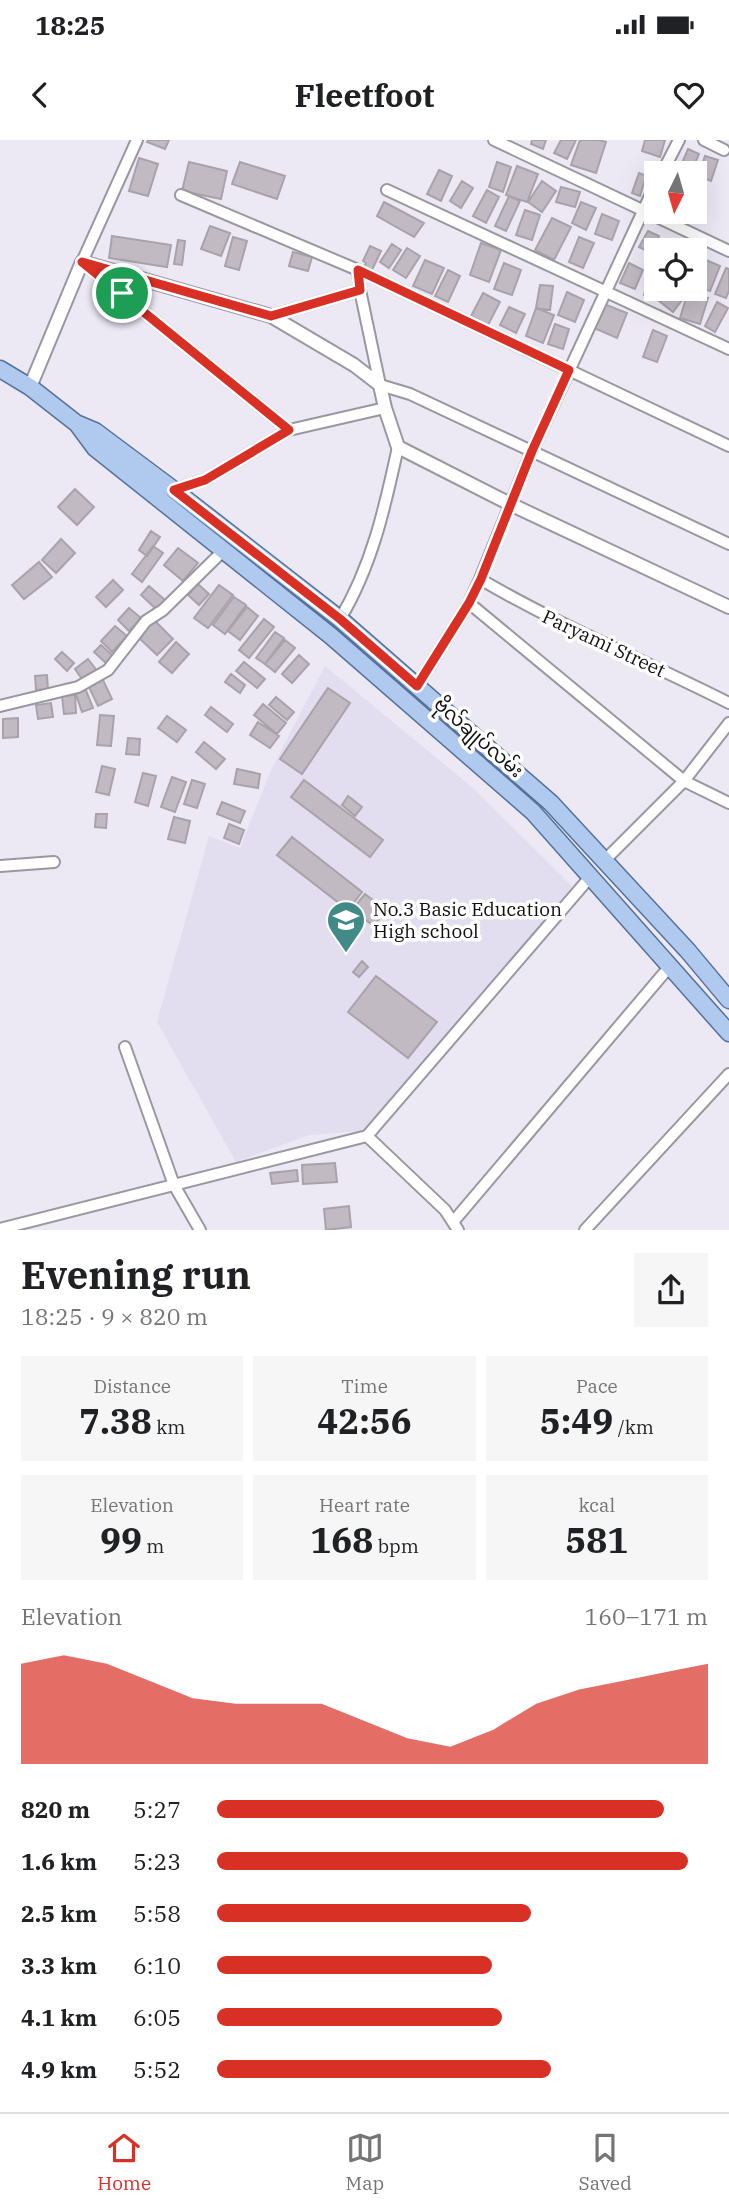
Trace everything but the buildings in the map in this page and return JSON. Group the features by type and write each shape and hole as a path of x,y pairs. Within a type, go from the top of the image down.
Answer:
{"main road":[{"name":"ဗိုလ်ချုပ်လမ်း","path":"0,369 30,387 76,423 94,432 174,490 340,619 551,803 688,951 729,1000"},
{"name":"ဗိုလ်ချုပ်လမ်း","path":"76,423 95,448 331,636 533,813 729,1033"}],"street":[{"path":"30,387 137,140"},
{"path":"494,140 729,251"},
{"path":"668,161 679,140"},
{"path":"704,140 724,150"},
{"path":"387,190 729,349"},
{"path":"181,195 358,270 729,446"},
{"path":"417,686 481,579 532,451 608,291 644,207"},
{"path":"82,262 271,316 354,365 380,385 410,394 729,544"},
{"path":"82,262 289,430"},
{"path":"340,619 354,596 373,549 398,447 384,408 358,270"},
{"path":"271,316 360,290"},
{"path":"174,490 205,480 289,430 384,408"},
{"path":"398,447 510,505 729,607"},
{"path":"0,706 78,687 108,670 146,621 163,610 223,551"},
{"name":"Paryami Street","path":"481,579 528,607 729,703"},
{"path":"469,603 684,781 729,803"},
{"path":"603,862 684,781 729,723"},
{"path":"0,866 54,862"},
{"path":"0,1229 368,1136 591,876"},
{"path":"368,1136 445,1210 456,1226 670,966"},
{"path":"125,1047 174,1185 200,1230"},
{"path":"584,1230 729,1074"}],"shaded area":[{"name":"No.3 Basic Education High school","path":"325,666 473,788 572,886 367,1136 349,1132 309,1135 236,1162 157,1022 209,836 240,848 271,770"}],"place":[{"name":"No.3 Basic Education High school","path":"346,954"}],"route":[{"path":"82,262 271,316 360,290 358,270 569,370 532,451 481,579 417,686 340,619 174,490 205,480 289,430 122,293 82,262"}]}
